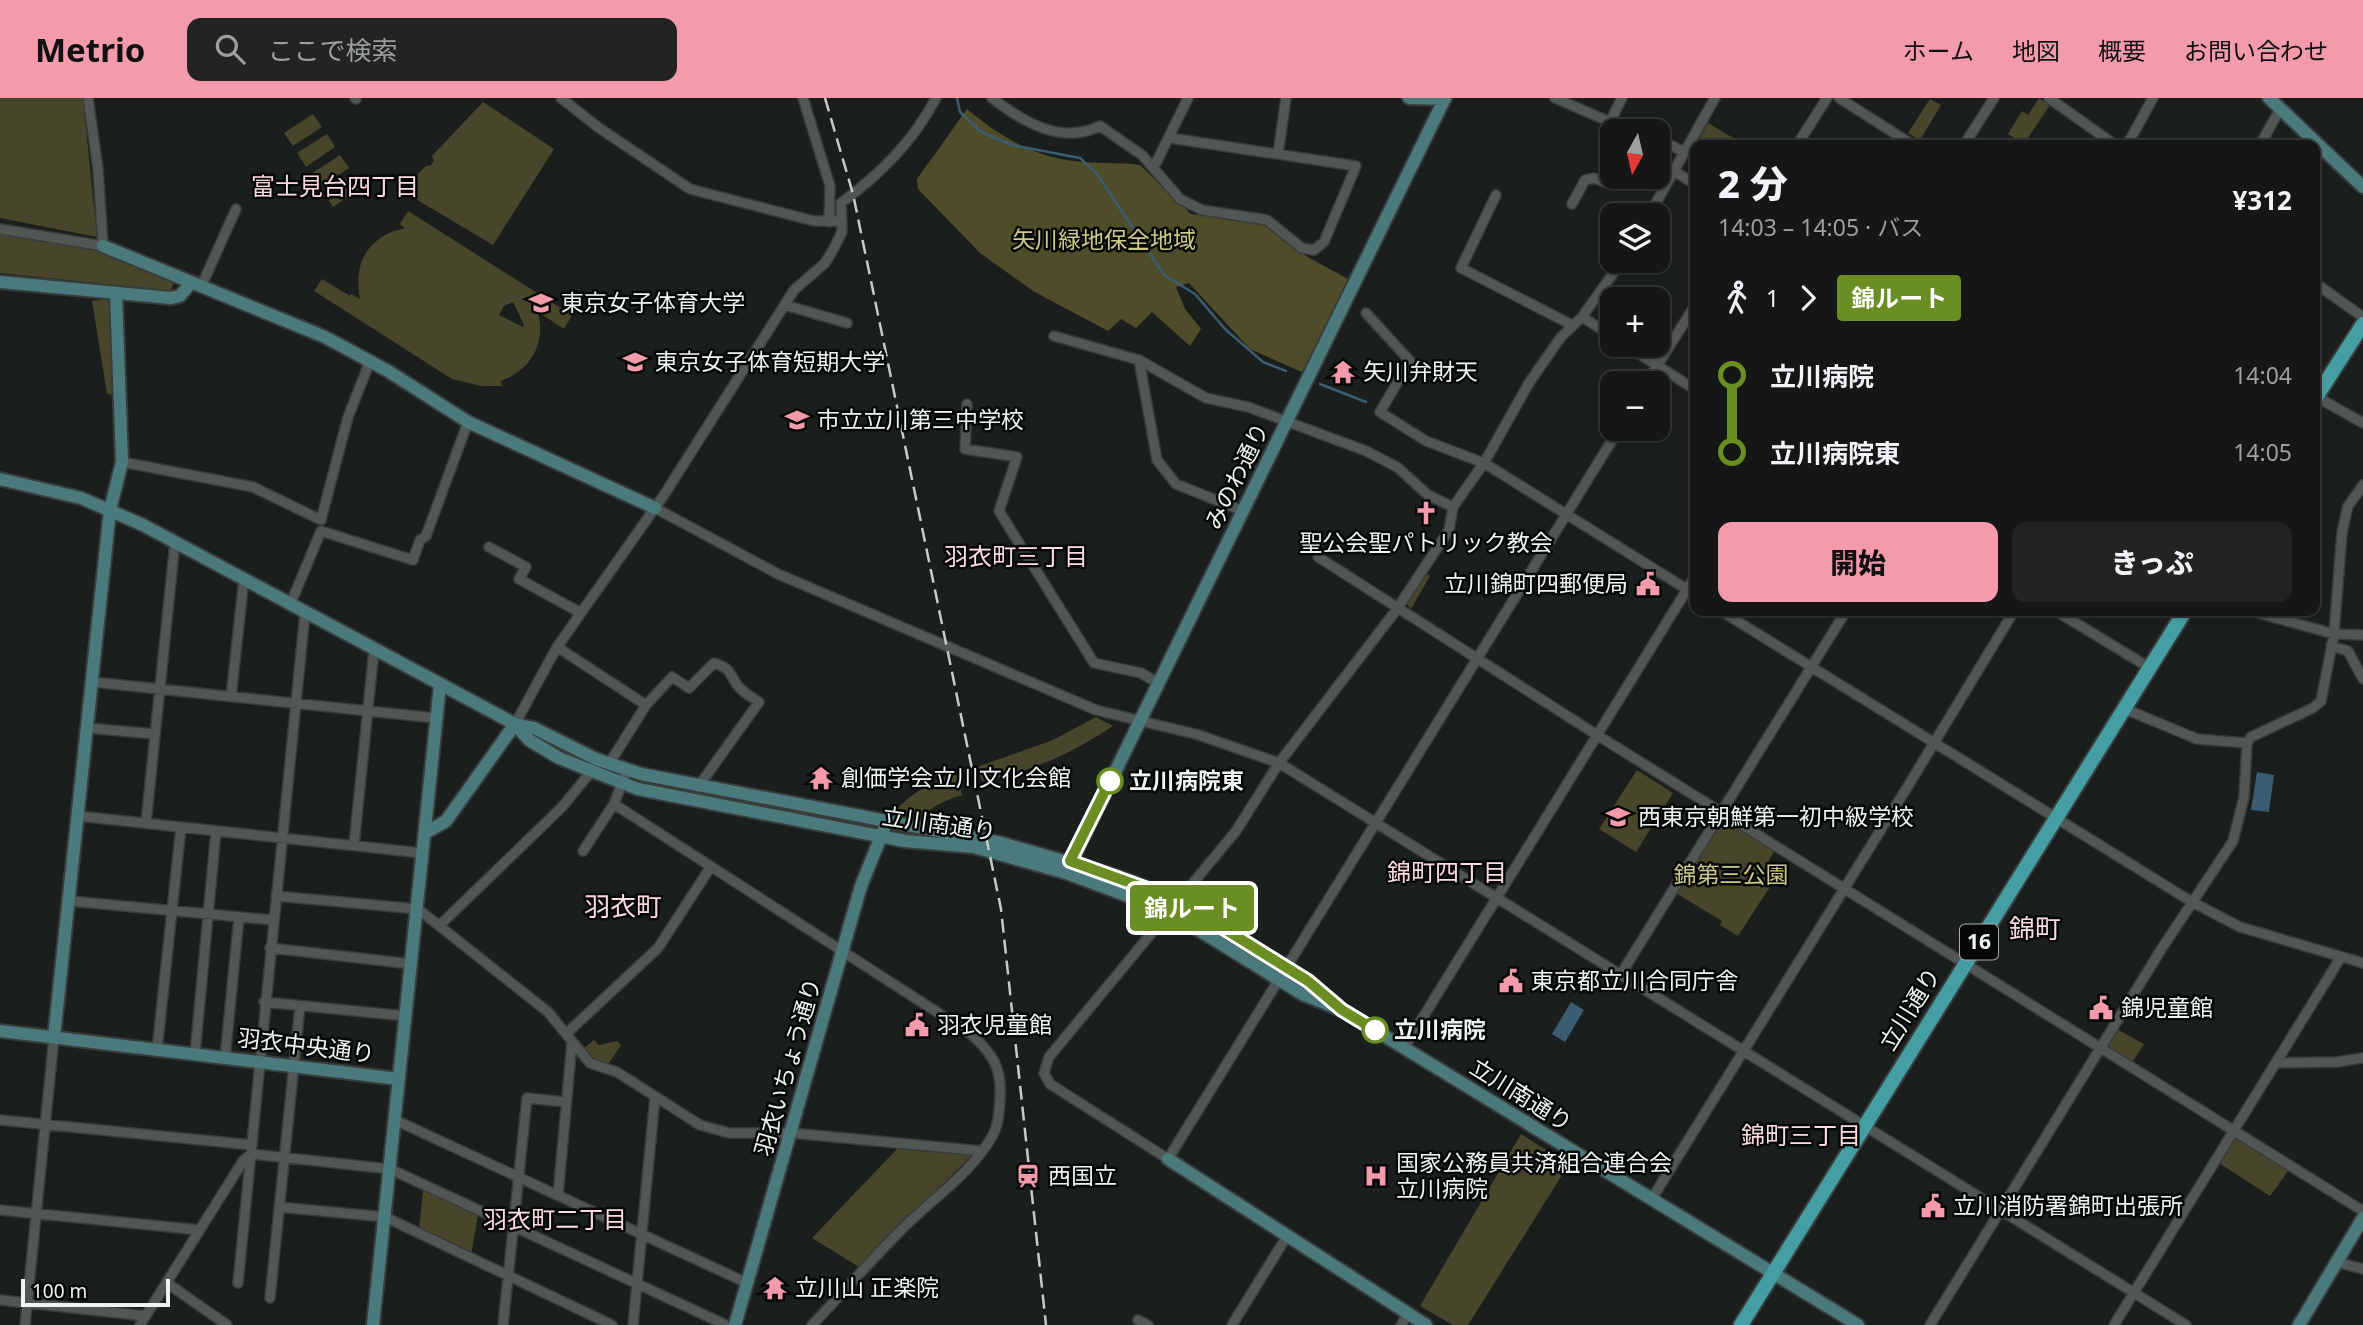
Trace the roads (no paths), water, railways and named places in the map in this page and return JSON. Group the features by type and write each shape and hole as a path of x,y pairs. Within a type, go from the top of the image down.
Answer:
{"main road":[{"path":"2320,392 2363,324"},
{"name":"立川通り","path":"1741,1325 2182,616"}],"street":[{"path":"88,98 98,169 103,246"},
{"path":"561,98 599,128 690,189 829,222 842,221"},
{"path":"803,98 830,186 829,222"},
{"path":"425,833 446,821 515,724 557,647 655,508 794,290 825,263 840,239 841,203 883,170 914,135 936,98"},
{"path":"992,98 1041,130 1080,134 1100,126 1154,167 1180,199 1202,210 1266,220 1302,248 1314,250 1324,242 1356,166 1170,138"},
{"path":"1154,167 1188,98"},
{"path":"1278,154 1286,98"},
{"path":"1409,98 1444,98"},
{"name":"みのわ通り","path":"1068,867 1444,98"},
{"path":"1555,98 1604,119"},
{"path":"1612,119 1622,98"},
{"path":"1691,140 1715,98"},
{"path":"1800,140 1827,98"},
{"path":"1839,98 1905,140"},
{"path":"1967,140 1994,98"},
{"path":"2049,98 2108,140"},
{"path":"2130,140 2153,98"},
{"path":"2269,98 2313,140"},
{"path":"2263,140 2280,109"},
{"path":"1656,203 1690,142"},
{"path":"1670,145 1684,152"},
{"path":"2320,147 2363,187"},
{"path":"1674,171 1690,181"},
{"path":"1572,204 1585,180 1594,178 1600,180"},
{"path":"1496,195 1461,268 1572,325"},
{"path":"0,282 171,298 180,296 196,286 236,209"},
{"path":"0,229 103,246 325,337 370,361 468,422 655,508 778,574 1096,710 1199,735 1279,763 1744,1049 2183,1324"},
{"path":"1426,1325 1405,1319 1287,1236 1057,1090 1044,1073 1049,1057 1236,831 1279,763 1397,610 1449,530 1453,507 1484,463 1529,383 1572,325 1583,317 1614,273"},
{"path":"2320,287 2363,317"},
{"path":"25,1325 110,510 122,462 116,293"},
{"path":"785,305 847,323"},
{"path":"1366,313 1410,361 1380,412 1426,441 1484,463 1690,591"},
{"path":"1654,371 1690,314"},
{"path":"1583,317 1600,328"},
{"path":"1054,336 1139,360 1206,398 1248,407 1380,458 1396,467 1428,495 1453,507"},
{"path":"1643,357 1690,386"},
{"path":"1139,360 1157,460 1176,484 1242,511"},
{"path":"122,462 253,487 321,520 348,416 370,361"},
{"path":"2320,400 2363,423"},
{"path":"967,404 965,449 1017,457 999,511 1094,663 1141,673 1158,682"},
{"path":"290,605 321,531 412,560 420,540 426,536 468,422"},
{"path":"1168,1159 1612,441"},
{"name":"立川南通り","path":"0,479 71,495 110,510 244,578 515,724 534,728 609,764 698,787 1001,843 1068,867 1178,900 1326,993 1342,1010"},
{"path":"1930,1325 2192,902 2233,841 2244,797 2247,743 2257,732 2314,708 2321,701 2334,634 2342,532 2348,506 2363,485"},
{"path":"146,823 175,542"},
{"path":"489,547 526,567 519,579 581,613"},
{"path":"1318,557 1397,610 2363,1211"},
{"path":"231,697 244,578"},
{"path":"1404,1048 1597,735 1690,594"},
{"path":"238,1283 305,613"},
{"path":"1729,616 2192,902 2239,928 2363,963"},
{"path":"1620,974 1843,616"},
{"path":"1651,1200 2011,616"},
{"path":"2064,616 2150,668"},
{"path":"2269,616 2334,634 2363,635"},
{"path":"2331,646 2348,651 2363,679"},
{"path":"557,647 646,705"},
{"path":"355,845 374,650"},
{"path":"609,764 646,705 672,677 689,688 714,663 726,667 734,675 738,687 760,702 698,787"},
{"path":"93,682 435,718"},
{"path":"399,1079 440,685"},
{"path":"2125,709 2197,738 2247,743"},
{"name":"立川南通り","path":"515,724 529,740 590,773 622,784 694,802 881,837 974,847 1068,867 1168,911 1302,994 1342,1010 1858,1325"},
{"path":"88,728 155,734"},
{"path":"583,851 614,804 627,770"},
{"path":"440,925 562,807 590,773"},
{"path":"614,804 971,1034 989,1051 998,1066 1001,1082 998,1120 994,1134 982,1151 901,1230 812,1325"},
{"path":"78,816 422,853"},
{"name":"羽衣いちょう通り","path":"735,1325 861,886 886,822"},
{"path":"158,1049 181,827"},
{"path":"195,1054 216,831"},
{"path":"558,1195 569,1038 658,948 710,868"},
{"path":"276,896 418,909 540,1005 590,1063 617,1072 700,1125 719,1132 791,1133 982,1151"},
{"path":"70,901 273,920"},
{"path":"225,1058 239,917"},
{"path":"270,948 412,964"},
{"path":"2114,1325 2341,957"},
{"path":"264,1002 407,1017"},
{"path":"270,1298 300,1006"},
{"name":"羽衣中央通り","path":"0,1031 399,1079 373,1325"},
{"path":"2276,1063 2337,1062 2363,1058"},
{"path":"633,1325 655,1097"},
{"path":"503,1325 527,1098 566,1102"},
{"path":"0,1120 251,1150 284,1158 390,1169 726,1325"},
{"path":"395,1120 747,1283"},
{"path":"0,1300 143,1321 251,1150"},
{"path":"279,1207 385,1217 612,1325"},
{"path":"0,1210 200,1230"},
{"path":"2299,1325 2363,1218"},
{"path":"1232,1325 1287,1236"},
{"path":"2336,1262 2363,1269"},
{"path":"167,1283 227,1325"},
{"path":"1138,1320 1148,1325"}],"water":[{"path":"2257,772 2274,775 2269,812 2251,810"},
{"path":"1571,1002 1584,1010 1565,1042 1552,1034"}],"waterway":[{"path":"957,98 960,112 981,132 1012,145 1080,158 1097,174 1164,275 1195,294 1225,329 1263,362 1286,371"},
{"path":"1320,384 1366,402"}],"railway":[{"path":"825,98 853,194 1001,909 1046,1325"}],"place":[{"name":"東京女子体育大学","path":"541,303"},
{"name":"東京女子体育短期大学","path":"635,362"},
{"name":"矢川弁財天","path":"1343,372"},
{"name":"市立立川第三中学校","path":"797,420"},
{"name":"聖公会聖パトリック教会","path":"1426,513"},
{"name":"立川錦町四郵便局","path":"1648,584"},
{"name":"創価学会立川文化会館","path":"821,778"},
{"name":"立川病院東","path":"1110,781"},
{"name":"西東京朝鮮第一初中級学校","path":"1618,817"},
{"name":"東京都立川合同庁舎","path":"1511,981"},
{"name":"錦児童館","path":"2101,1008"},
{"name":"羽衣児童館","path":"917,1025"},
{"name":"立川病院","path":"1375,1030"},
{"name":"西国立","path":"1028,1176"},
{"name":"国家公務員共済組合連合会 立川病院","path":"1376,1176"},
{"name":"立川消防署錦町出張所","path":"1933,1206"},
{"name":"立川山 正楽院","path":"775,1288"}],"district":[{"name":"富士見台四丁目","path":"335,187"},
{"name":"羽衣町三丁目","path":"1016,557"},
{"name":"錦町四丁目","path":"1447,873"},
{"name":"羽衣町","path":"623,907"},
{"name":"錦町","path":"2035,929"},
{"name":"錦町三丁目","path":"1801,1136"},
{"name":"羽衣町二丁目","path":"555,1220"}],"park label":[{"name":"矢川緑地保全地域","path":"1104,240"},
{"name":"錦第三公園","path":"1731,875"}]}
